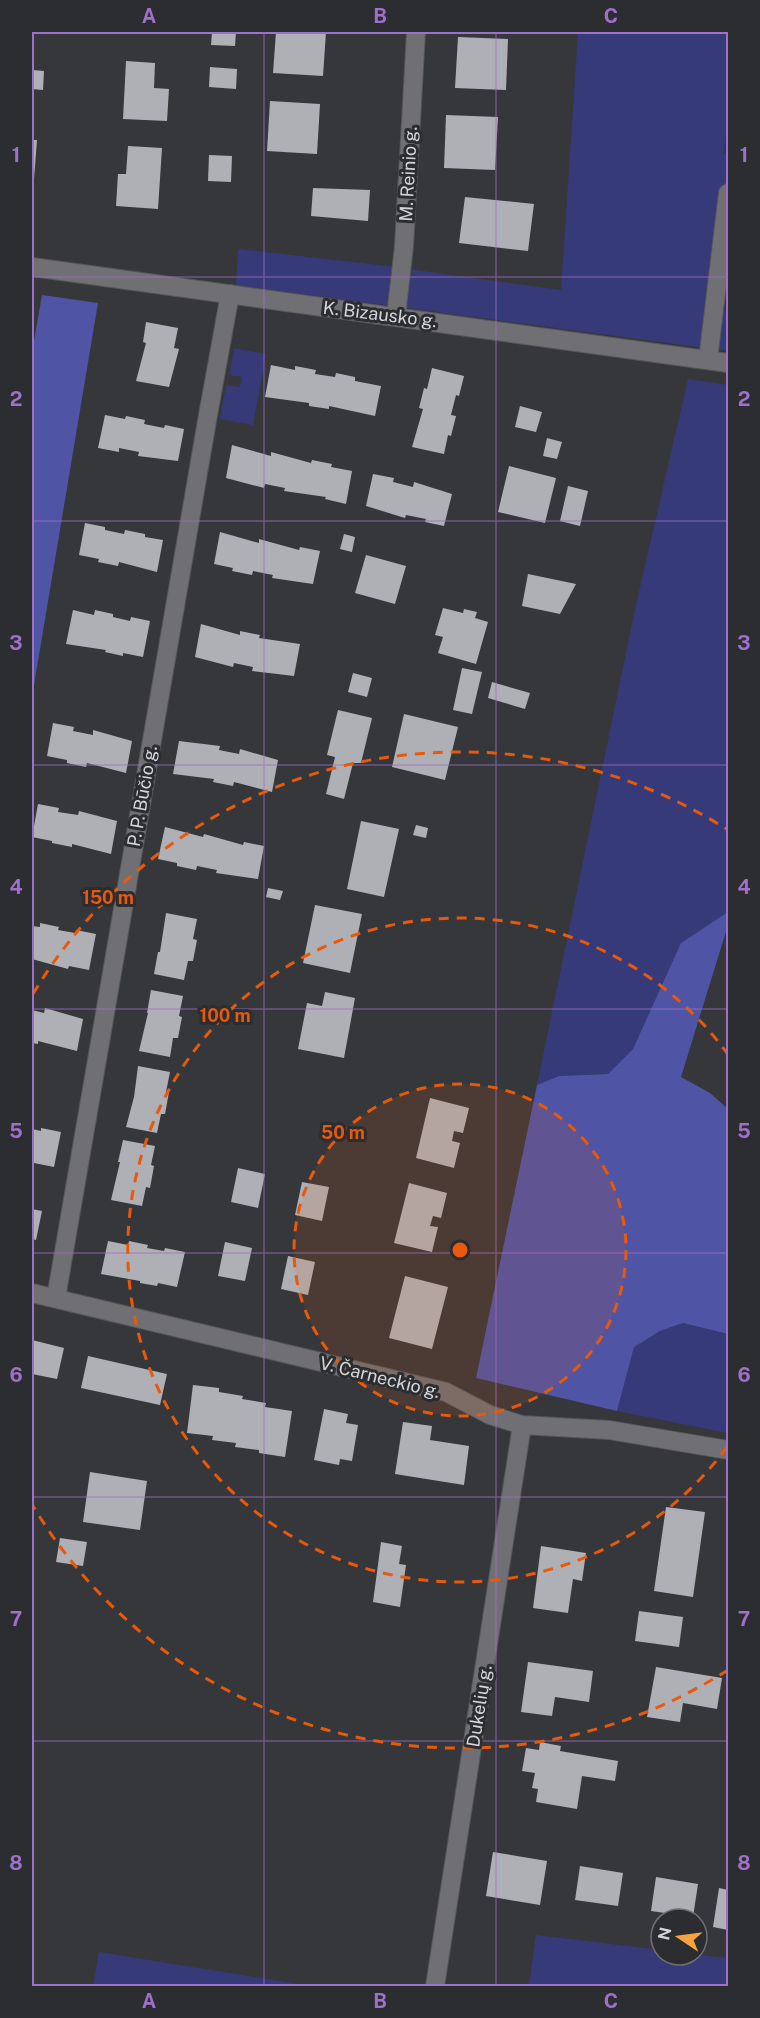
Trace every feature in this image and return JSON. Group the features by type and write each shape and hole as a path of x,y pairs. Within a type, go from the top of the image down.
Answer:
{"street":[{"name":"M. Reinio g.","path":"396,316 404,246 416,32"},
{"path":"708,360 729,193"},
{"name":"K. Bizausko g.","path":"32,267 729,363"},
{"name":"P. P. Būčio g.","path":"56,1298 230,294"},
{"name":"V. Čarneckio g.","path":"32,1293 446,1392 490,1415 522,1425 609,1430 729,1450"},
{"name":"Dukelių g.","path":"435,1986 522,1425"}],"shaded area":[{"path":"578,32 728,32 728,116 724,153 728,154 728,234 707,309 728,311 728,351 236,285 238,249 379,265 561,290"},
{"path":"42,295 98,303 32,697 32,352"},
{"path":"234,348 266,354 253,425 220,419 226,385 240,387 242,377 229,375"},
{"path":"688,379 728,385 728,912 681,944 633,1049 608,1074 559,1076 537,1085 635,609"},
{"path":"728,912 728,925 681,1077 710,1093 728,1109 728,1334 683,1323 660,1331 634,1347 617,1411 476,1378 537,1085 559,1076 608,1074 633,1049 681,943"},
{"path":"683,1323 728,1334 728,1433 617,1411 634,1347 660,1331"},
{"path":"536,1935 649,1949 649,1967 709,1967 709,1956 728,1958 728,1986 529,1986"},
{"path":"99,1952 311,1986 93,1986"}],"building":[{"path":"212,32 236,32 235,46 211,45"},
{"path":"276,32 326,32 323,76 273,73"},
{"path":"458,37 508,39 506,90 455,88"},
{"path":"126,61 155,63 154,88 169,89 167,121 123,119"},
{"path":"210,67 237,69 236,89 209,87"},
{"path":"32,70 44,71 43,90 32,89"},
{"path":"270,101 320,104 317,154 267,151"},
{"path":"446,115 498,117 495,170 444,168"},
{"path":"32,140 37,140 34,179 32,178"},
{"path":"128,146 162,148 158,209 116,206 118,174 126,174"},
{"path":"209,155 232,156 231,182 208,181"},
{"path":"313,188 370,190 368,221 311,216"},
{"path":"465,197 534,204 528,251 459,243"},
{"path":"146,322 178,328 174,348 179,349 169,387 136,381 146,343 143,342"},
{"path":"271,365 295,370 295,366 316,370 315,374 335,377 336,373 355,377 355,381 381,386 375,416 329,406 329,409 309,406 309,403 265,397"},
{"path":"432,368 464,376 459,396 456,395 451,415 456,416 451,436 448,435 444,454 412,447 423,409 419,408 424,388 427,389"},
{"path":"520,406 542,412 536,432 515,427"},
{"path":"105,415 125,419 126,416 145,420 144,424 184,429 178,461 138,456 139,452 119,448 119,452 98,448"},
{"path":"547,438 562,442 557,459 543,456"},
{"path":"232,445 271,456 271,452 311,463 312,460 332,464 331,467 352,471 346,504 325,499 326,497 284,491 285,488 265,484 264,488 226,478"},
{"path":"509,466 556,478 545,523 498,512"},
{"path":"373,474 394,478 393,482 413,487 414,482 452,494 444,526 425,522 426,519 406,515 405,518 366,506"},
{"path":"568,486 588,491 580,526 560,521"},
{"path":"85,523 105,527 105,530 124,534 125,530 163,540 157,572 119,562 118,566 98,562 99,559 79,555"},
{"path":"220,532 259,543 259,539 299,550 300,547 320,551 313,584 272,578 273,575 253,571 252,575 232,571 233,568 214,564"},
{"path":"344,534 355,537 352,552 340,549"},
{"path":"366,555 406,566 395,604 355,593"},
{"path":"528,574 576,584 560,614 522,606"},
{"path":"443,608 463,613 464,609 477,612 475,618 488,622 476,664 438,653 443,637 435,635"},
{"path":"73,610 94,615 95,610 130,621 131,617 150,621 143,657 123,653 123,656 105,652 106,650 66,644"},
{"path":"201,624 240,635 240,631 260,635 259,638 300,644 294,676 252,671 253,667 234,663 233,667 195,657"},
{"path":"462,668 482,672 472,714 453,710"},
{"path":"353,673 372,678 367,697 348,692"},
{"path":"492,682 530,693 525,709 488,698"},
{"path":"338,710 372,718 361,763 353,763 344,799 326,794 335,757 327,755"},
{"path":"404,714 458,727 445,780 392,767"},
{"path":"53,723 74,727 73,731 93,735 93,730 132,741 126,773 87,763 86,767 67,763 67,760 47,756"},
{"path":"179,741 220,746 219,750 239,754 240,749 278,760 272,792 234,782 233,786 213,782 214,779 173,774"},
{"path":"38,804 59,808 58,812 78,815 79,811 117,821 111,854 32,837"},
{"path":"361,821 399,829 384,897 347,889"},
{"path":"416,825 428,828 426,838 413,835"},
{"path":"165,827 203,837 204,834 243,845 244,842 264,846 258,879 216,873 217,870 197,866 196,870 158,859"},
{"path":"268,888 283,891 280,900 266,897"},
{"path":"315,905 362,914 350,973 303,963"},
{"path":"166,913 197,919 193,939 197,940 193,961 188,961 184,980 154,974"},
{"path":"40,923 59,927 58,930 75,933 76,930 96,934 89,970 69,966 68,969 32,959 32,926 40,927"},
{"path":"151,990 183,996 178,1038 173,1038 170,1057 139,1051"},
{"path":"325,992 355,998 344,1058 298,1049 307,1003 322,1006"},
{"path":"45,1008 83,1019 77,1051 38,1041 38,1044 32,1043 32,1010 44,1013"},
{"path":"138,1066 170,1072 165,1114 161,1114 157,1133 126,1127 134,1097"},
{"path":"430,1098 469,1108 463,1133 454,1131 452,1141 460,1143 454,1168 416,1158"},
{"path":"41,1128 61,1132 54,1167 34,1163 32,1166 32,1129 41,1131"},
{"path":"123,1140 155,1146 150,1188 146,1187 142,1206 111,1200"},
{"path":"238,1168 265,1174 258,1208 231,1202"},
{"path":"302,1182 329,1187 322,1221 295,1215"},
{"path":"409,1183 447,1193 441,1218 433,1216 430,1226 438,1227 432,1252 394,1243"},
{"path":"32,1209 42,1211 36,1240 32,1239"},
{"path":"108,1241 128,1245 129,1241 148,1245 147,1248 164,1251 165,1248 185,1252 177,1287 158,1283 157,1286 101,1274"},
{"path":"225,1242 252,1248 245,1281 218,1276"},
{"path":"288,1256 315,1262 308,1295 281,1289"},
{"path":"405,1276 448,1287 432,1349 389,1338"},
{"path":"32,1340 64,1348 57,1379 32,1374"},
{"path":"88,1356 167,1374 160,1405 81,1388"},
{"path":"193,1385 219,1388 219,1392 266,1403 265,1407 292,1411 285,1457 235,1447 236,1443 212,1440 213,1436 187,1433"},
{"path":"324,1409 348,1414 346,1423 358,1425 352,1461 340,1459 339,1465 314,1460"},
{"path":"403,1422 432,1426 430,1440 469,1446 464,1485 395,1474"},
{"path":"90,1472 147,1481 140,1530 83,1522"},
{"path":"666,1507 705,1512 693,1597 654,1591"},
{"path":"60,1538 87,1542 83,1566 56,1562"},
{"path":"381,1542 402,1546 399,1564 406,1565 400,1607 373,1602"},
{"path":"541,1546 586,1553 582,1581 573,1579 568,1613 533,1608"},
{"path":"639,1611 683,1617 679,1647 635,1641"},
{"path":"528,1662 593,1671 589,1702 555,1697 552,1716 521,1712"},
{"path":"656,1667 722,1678 717,1709 683,1703 680,1722 647,1717"},
{"path":"540,1742 561,1746 560,1751 618,1761 615,1781 582,1776 577,1809 536,1802 538,1789 532,1788 535,1773 522,1771 526,1748 539,1750"},
{"path":"493,1852 547,1861 540,1905 486,1896"},
{"path":"580,1866 623,1873 618,1906 575,1900"},
{"path":"656,1877 698,1884 695,1907 652,1907"},
{"path":"719,1888 728,1890 728,1930 713,1927"}]}
